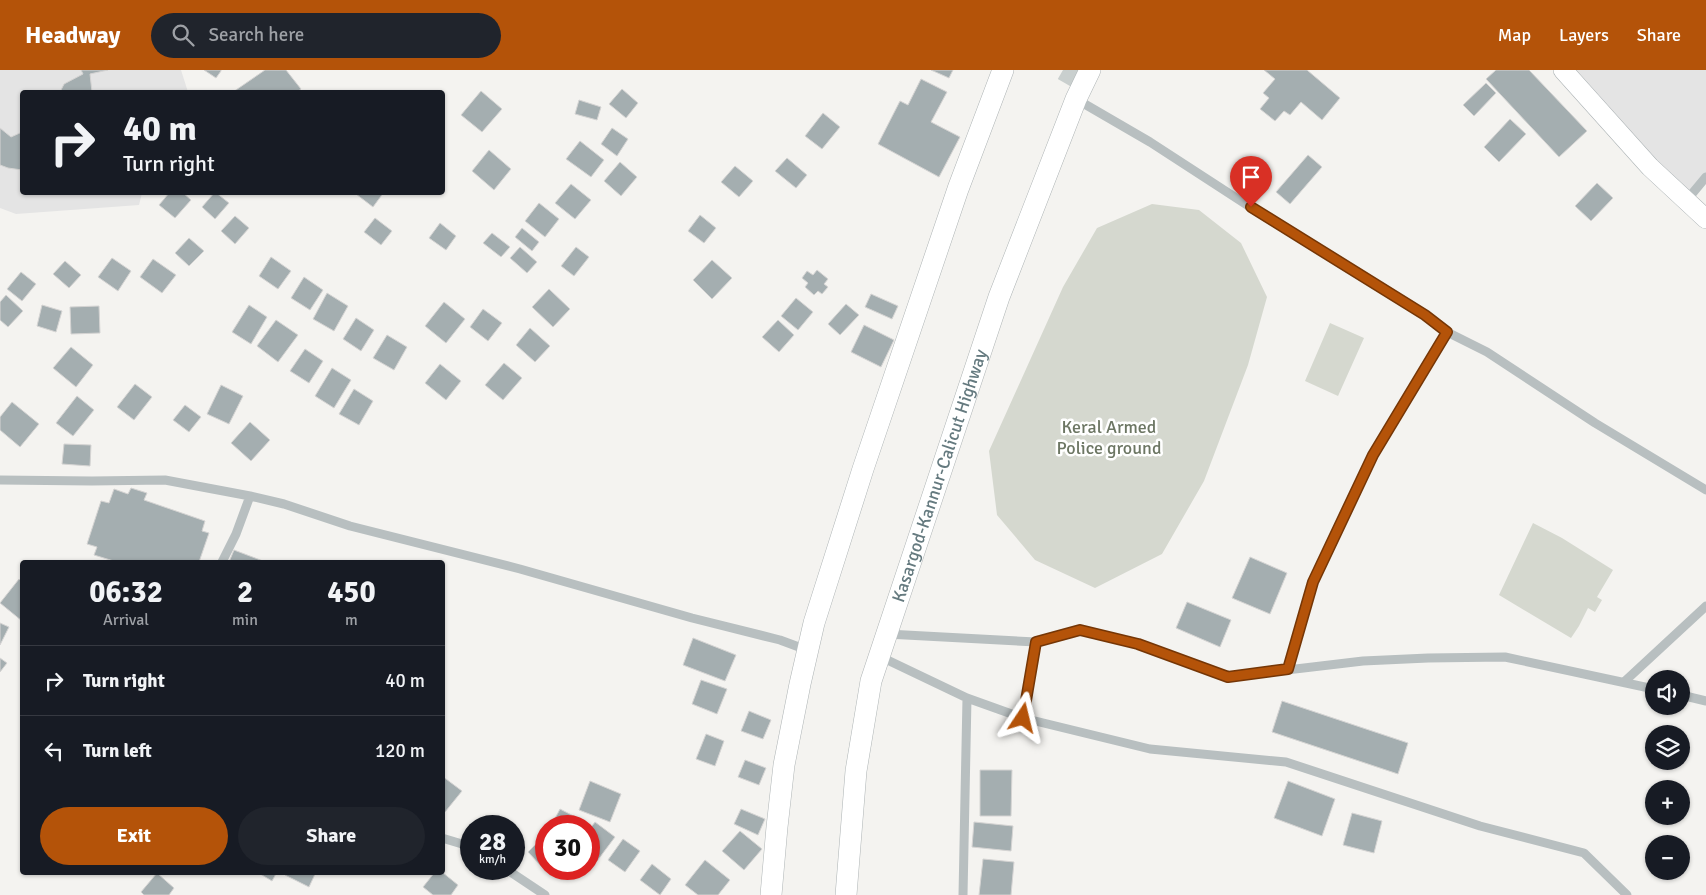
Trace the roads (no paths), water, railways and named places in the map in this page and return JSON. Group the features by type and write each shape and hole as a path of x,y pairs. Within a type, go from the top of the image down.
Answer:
{"highway":[{"path":"771,895 784,765 814,623 863,469 958,189 1003,70"},
{"name":"Kasargod-Kannur-Calicut Highway","path":"846,895 856,771 871,681 999,297 1076,99 1090,70"}],"main road":[{"path":"1563,70 1650,167 1706,219"}],"street":[{"path":"1076,99 1112,118 1204,175 1267,218 1425,315 1447,332 1487,352 1595,423 1706,490"},
{"path":"1686,201 1706,177"},
{"path":"1288,669 1313,582 1373,455 1447,332"},
{"path":"0,480 164,480 250,496 284,504 350,526 520,569 692,618 780,640 807,650"},
{"path":"223,560 236,534 250,496"},
{"path":"1624,682 1706,606"},
{"path":"887,634 1036,642 1080,630 1138,644 1228,677 1363,661 1505,657 1645,687"},
{"path":"1023,718 1036,642"},
{"path":"879,656 967,698 1023,718 1150,749 1286,762 1480,826 1584,853 1627,895"},
{"path":"1690,697 1706,701"},
{"path":"963,895 967,698"},
{"path":"445,839 460,843"},
{"path":"522,880 545,895"}],"tunnel":[{"path":"1063,70 1084,82"}],"park label":[{"name":"Keral Armed Police ground","path":"1109,437"}]}
